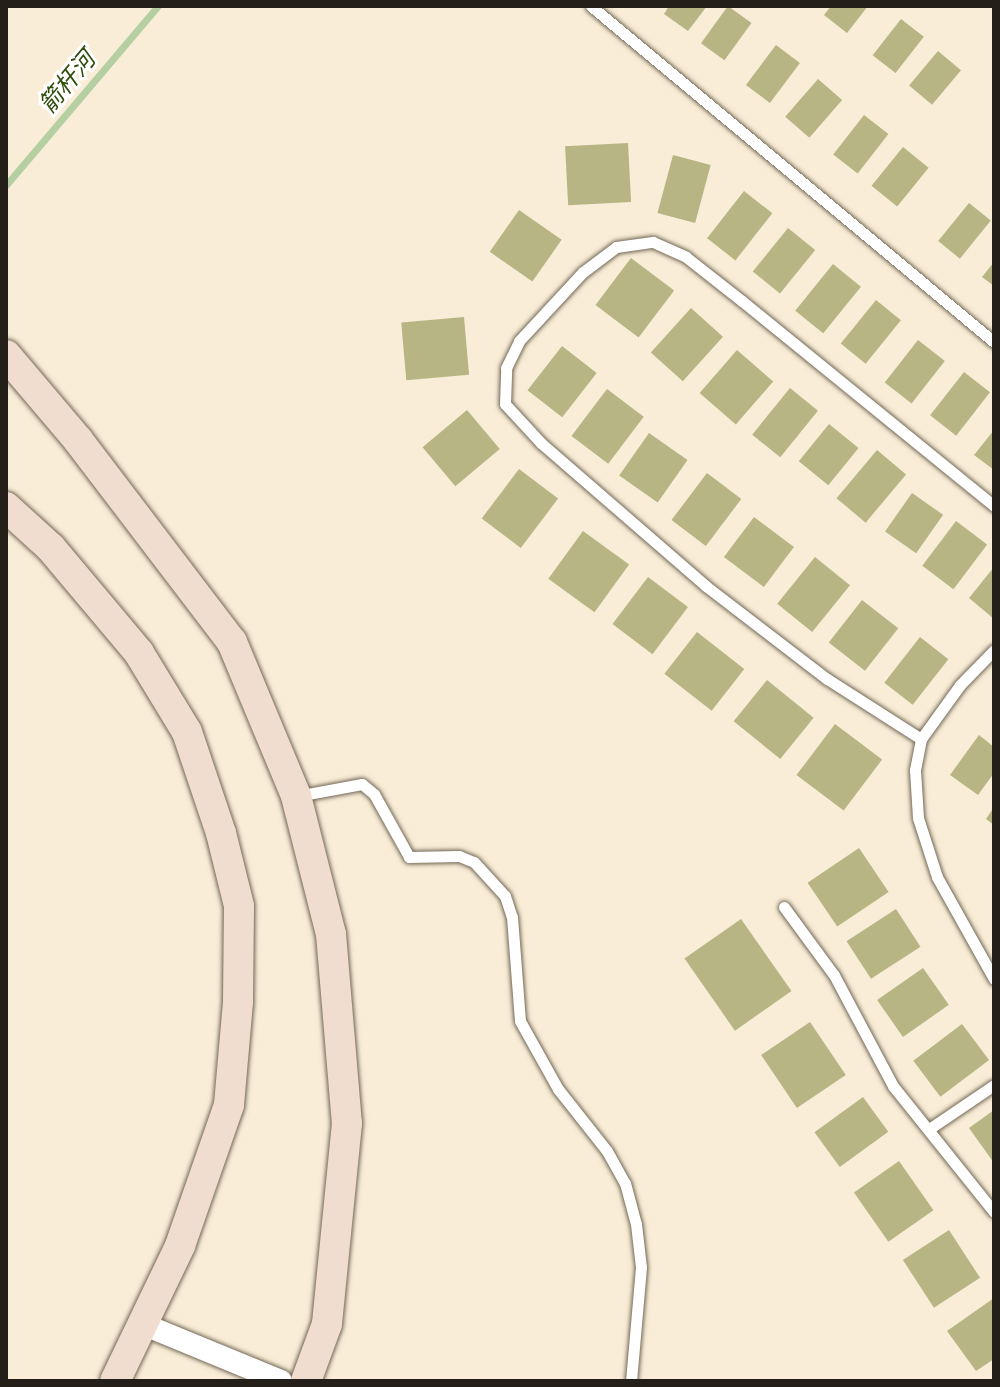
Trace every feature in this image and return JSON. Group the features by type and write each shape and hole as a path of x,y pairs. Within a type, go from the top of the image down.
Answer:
{"main road":[{"path":"6,355 78,440 232,642 296,796 331,934 347,1123 327,1324 306,1381"},
{"path":"6,507 51,548 139,653 187,732 221,833 239,906 238,1002 229,1105 206,1182 145,1325 115,1381"}],"street":[{"path":"145,1325 281,1381"}],"lane":[{"path":"591,6 994,342"},
{"path":"921,739 827,679 706,586 541,443 505,404 506,368 534,322 583,272 616,247 653,242 686,257 994,506"},
{"path":"994,650 960,685 921,739 915,770 918,818 937,877 994,979"},
{"path":"296,796 362,784 374,794 409,857 459,856 474,862 505,896 512,917 520,1021 558,1089 619,1172 636,1224 641,1267 631,1381"},
{"path":"784,907 834,975 893,1086 994,1212"},
{"path":"929,1129 994,1085"}],"building":[{"path":"669,6 707,6 688,31 664,14"},
{"path":"728,6 751,23 724,60 701,43"},
{"path":"831,6 868,6 847,33 824,15"},
{"path":"901,19 924,37 896,73 873,55"},
{"path":"776,45 800,63 770,103 746,85"},
{"path":"938,51 961,70 932,105 909,85"},
{"path":"818,79 842,100 809,138 785,117"},
{"path":"864,115 888,134 858,173 833,154"},
{"path":"628,143 631,202 568,205 565,146"},
{"path":"903,147 929,168 897,207 872,186"},
{"path":"673,155 711,165 695,223 657,213"},
{"path":"744,191 772,213 735,260 707,238"},
{"path":"969,203 991,221 960,259 938,241"},
{"path":"519,210 562,240 532,282 490,252"},
{"path":"788,228 815,250 780,294 753,272"},
{"path":"631,258 674,290 639,338 595,305"},
{"path":"994,262 994,286 982,277"},
{"path":"833,264 861,287 823,333 795,311"},
{"path":"876,300 901,320 866,364 841,344"},
{"path":"691,308 723,337 683,381 651,353"},
{"path":"464,317 469,375 406,380 401,322"},
{"path":"918,340 945,361 912,403 885,383"},
{"path":"562,346 597,373 562,417 528,390"},
{"path":"737,350 773,381 736,425 700,393"},
{"path":"964,372 990,392 956,436 930,415"},
{"path":"790,388 818,411 780,457 752,435"},
{"path":"607,389 644,417 608,464 571,436"},
{"path":"467,410 500,449 455,486 423,447"},
{"path":"829,424 859,448 828,485 799,461"},
{"path":"994,430 994,470 974,455"},
{"path":"649,433 688,460 658,503 619,476"},
{"path":"877,450 906,474 866,523 837,498"},
{"path":"519,469 558,498 521,548 482,519"},
{"path":"707,473 741,499 706,546 671,520"},
{"path":"912,493 943,515 916,553 885,532"},
{"path":"754,517 794,547 764,587 724,557"},
{"path":"956,521 987,544 953,589 922,566"},
{"path":"583,531 629,565 594,612 548,579"},
{"path":"815,557 850,585 812,632 777,604"},
{"path":"994,567 994,619 969,598"},
{"path":"648,577 688,607 652,654 612,624"},
{"path":"862,600 898,628 865,671 829,643"},
{"path":"697,632 744,669 712,711 664,674"},
{"path":"920,637 948,659 913,705 884,683"},
{"path":"767,680 814,718 780,759 734,721"},
{"path":"835,724 882,760 844,811 796,775"},
{"path":"979,735 994,747 994,773 978,795 950,775"},
{"path":"994,807 994,825 986,819"},
{"path":"859,848 889,892 837,927 808,883"},
{"path":"896,909 921,947 871,979 847,941"},
{"path":"741,919 791,991 735,1031 684,959"},
{"path":"923,968 949,1005 903,1037 877,1000"},
{"path":"810,1022 846,1075 797,1108 761,1055"},
{"path":"962,1024 989,1060 940,1097 913,1061"},
{"path":"863,1097 888,1132 840,1167 814,1132"},
{"path":"994,1110 994,1163 969,1128"},
{"path":"899,1161 933,1210 888,1242 854,1193"},
{"path":"949,1230 980,1278 934,1308 903,1260"},
{"path":"994,1298 994,1359 976,1371 947,1331"}],"waterway":[{"name":"箭杆河","path":"6,185 158,6"}]}
